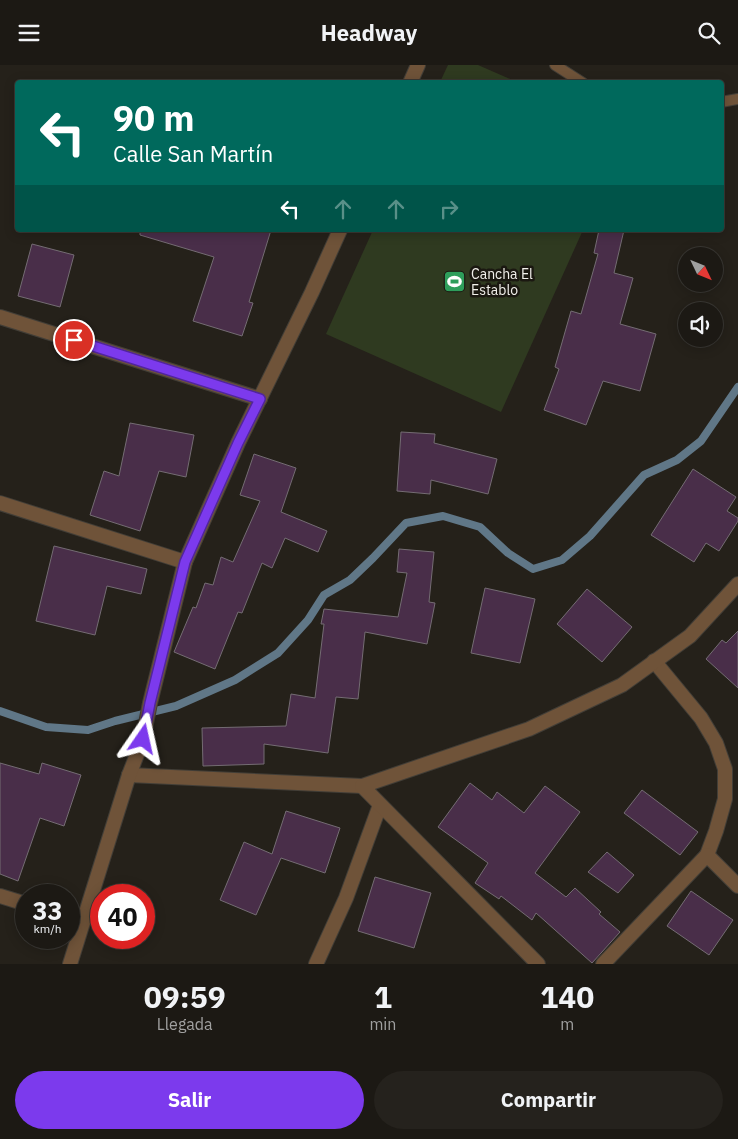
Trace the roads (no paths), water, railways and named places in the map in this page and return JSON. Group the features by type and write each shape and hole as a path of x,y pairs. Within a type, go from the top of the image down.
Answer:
{"street":[{"path":"411,80 418,65"},
{"path":"70,964 129,775 143,739 150,703 185,562 238,443 339,232"},
{"path":"0,317 260,399"},
{"path":"0,503 185,562"},
{"path":"129,775 362,786 529,729 622,685 690,636 738,584"},
{"path":"603,964 707,855 731,798 725,769 716,743 701,718 654,661"},
{"path":"362,786 538,964"},
{"path":"316,964 346,899 380,805"},
{"path":"707,855 738,886"},
{"path":"0,896 15,901"},
{"path":"80,919 84,920"}],"lane":[{"path":"555,65 578,80"},
{"path":"724,101 738,99"}],"waterway":[{"path":"0,711 46,727 88,730 115,721 176,706 235,680 278,653 308,620 324,595 350,580 406,523 443,516 480,527 508,553 533,569 562,560 590,536 644,475 677,460 701,441 738,387"}],"place":[{"name":"Cancha El Establo","path":"455,282"}]}
